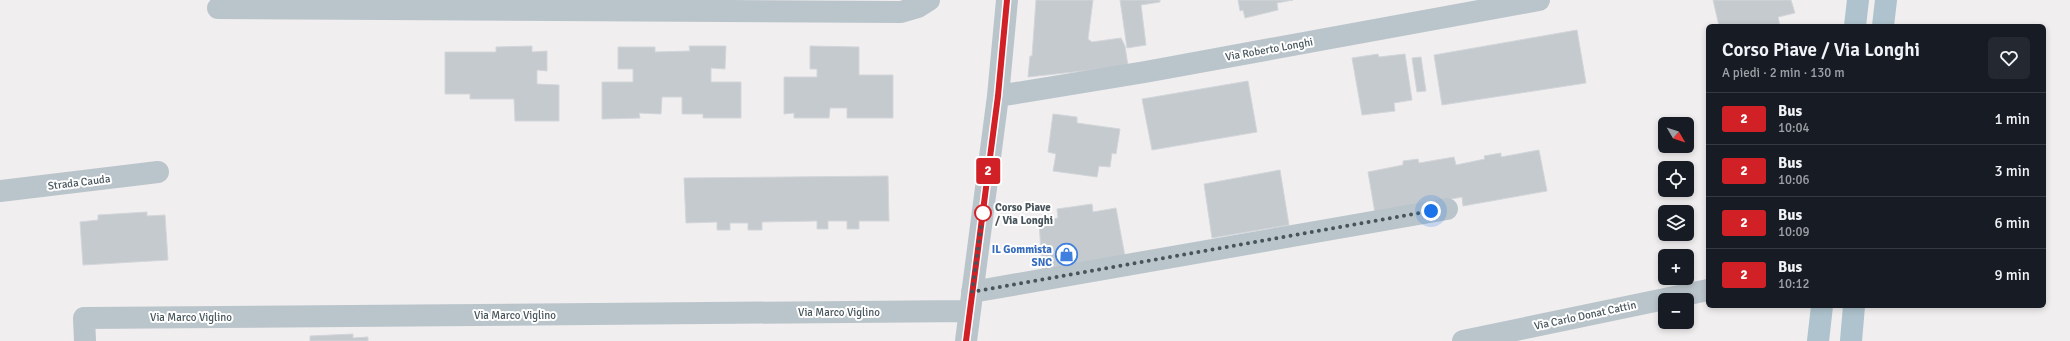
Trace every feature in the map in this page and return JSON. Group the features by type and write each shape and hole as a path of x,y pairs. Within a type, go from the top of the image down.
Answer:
{"main road":[{"path":"1883,24 1886,0"},
{"path":"1855,24 1858,1"},
{"path":"1818,341 1822,308"},
{"path":"1851,341 1854,308"}],"street":[{"path":"218,8 901,12 918,7 929,0"},
{"path":"966,341 998,96 1007,0"},
{"name":"Via Roberto Longhi","path":"998,96 1145,72 1539,0"},
{"name":"Strada Cauda","path":"0,191 158,172"},
{"path":"971,301 1447,209"},
{"name":"Via Carlo Donat Cattin","path":"1463,341 1706,290"},
{"name":"Via Marco Viglino","path":"85,341 84,318 971,301"}],"building":[{"path":"1036,0 1093,0 1088,39 1092,42 1121,38 1125,46 1128,66 1028,77 1030,56 1032,56"},
{"path":"1120,0 1160,0 1160,2 1141,5 1146,45 1127,48"},
{"path":"1238,0 1293,0 1277,3 1278,10 1245,18 1243,10 1240,11"},
{"path":"1713,0 1791,0 1795,13 1778,17 1780,24 1719,24"},
{"path":"1577,30 1586,83 1442,105 1434,55"},
{"path":"532,46 532,52 547,51 547,71 537,70 537,84 559,85 559,121 515,121 514,99 470,99 470,94 445,94 445,52 496,52 496,47"},
{"path":"689,46 726,46 725,69 711,68 711,82 741,82 741,118 703,118 703,114 682,114 682,97 662,97 661,114 639,113 640,118 602,119 602,82 633,82 633,69 618,69 618,47 655,47 655,52 690,51"},
{"path":"810,46 859,47 859,75 893,75 893,118 847,118 847,108 830,108 829,118 794,118 794,113 784,114 784,77 817,77 817,69 810,69"},
{"path":"1378,54 1379,57 1405,54 1412,100 1394,103 1395,111 1362,115 1352,58"},
{"path":"1421,57 1426,91 1417,92 1412,58"},
{"path":"1248,81 1257,132 1152,150 1142,99"},
{"path":"1053,114 1077,117 1077,123 1120,129 1116,154 1112,153 1110,167 1099,166 1097,177 1053,171 1056,154 1048,152"},
{"path":"1539,150 1547,191 1463,206 1462,197 1375,213 1368,172 1403,165 1403,161 1418,159 1419,163 1454,157 1456,165 1485,159 1484,156 1501,153 1501,157"},
{"path":"1280,170 1289,225 1212,238 1204,184"},
{"path":"888,176 889,221 859,221 859,229 847,229 847,221 828,221 828,229 817,229 817,221 762,222 762,230 748,230 748,223 730,223 730,230 717,230 717,222 686,223 684,178"},
{"path":"1092,204 1093,212 1116,208 1125,256 1042,269 1039,221 1058,218 1057,209"},
{"path":"147,212 147,216 165,215 168,260 83,265 80,222 98,220 98,215"},
{"path":"353,334 353,338 368,337 368,341 310,341 310,336"}],"bus line":[{"name":"2","path":"966,341 970,301 998,96 1006,24 1007,0"}],"place":[{"name":"Corso Piave / Via Longhi","path":"983,213"},
{"name":"IL Gommista SNC","path":"1067,255"}],"route":[{"path":"983,213 972,292 1431,211"}]}
